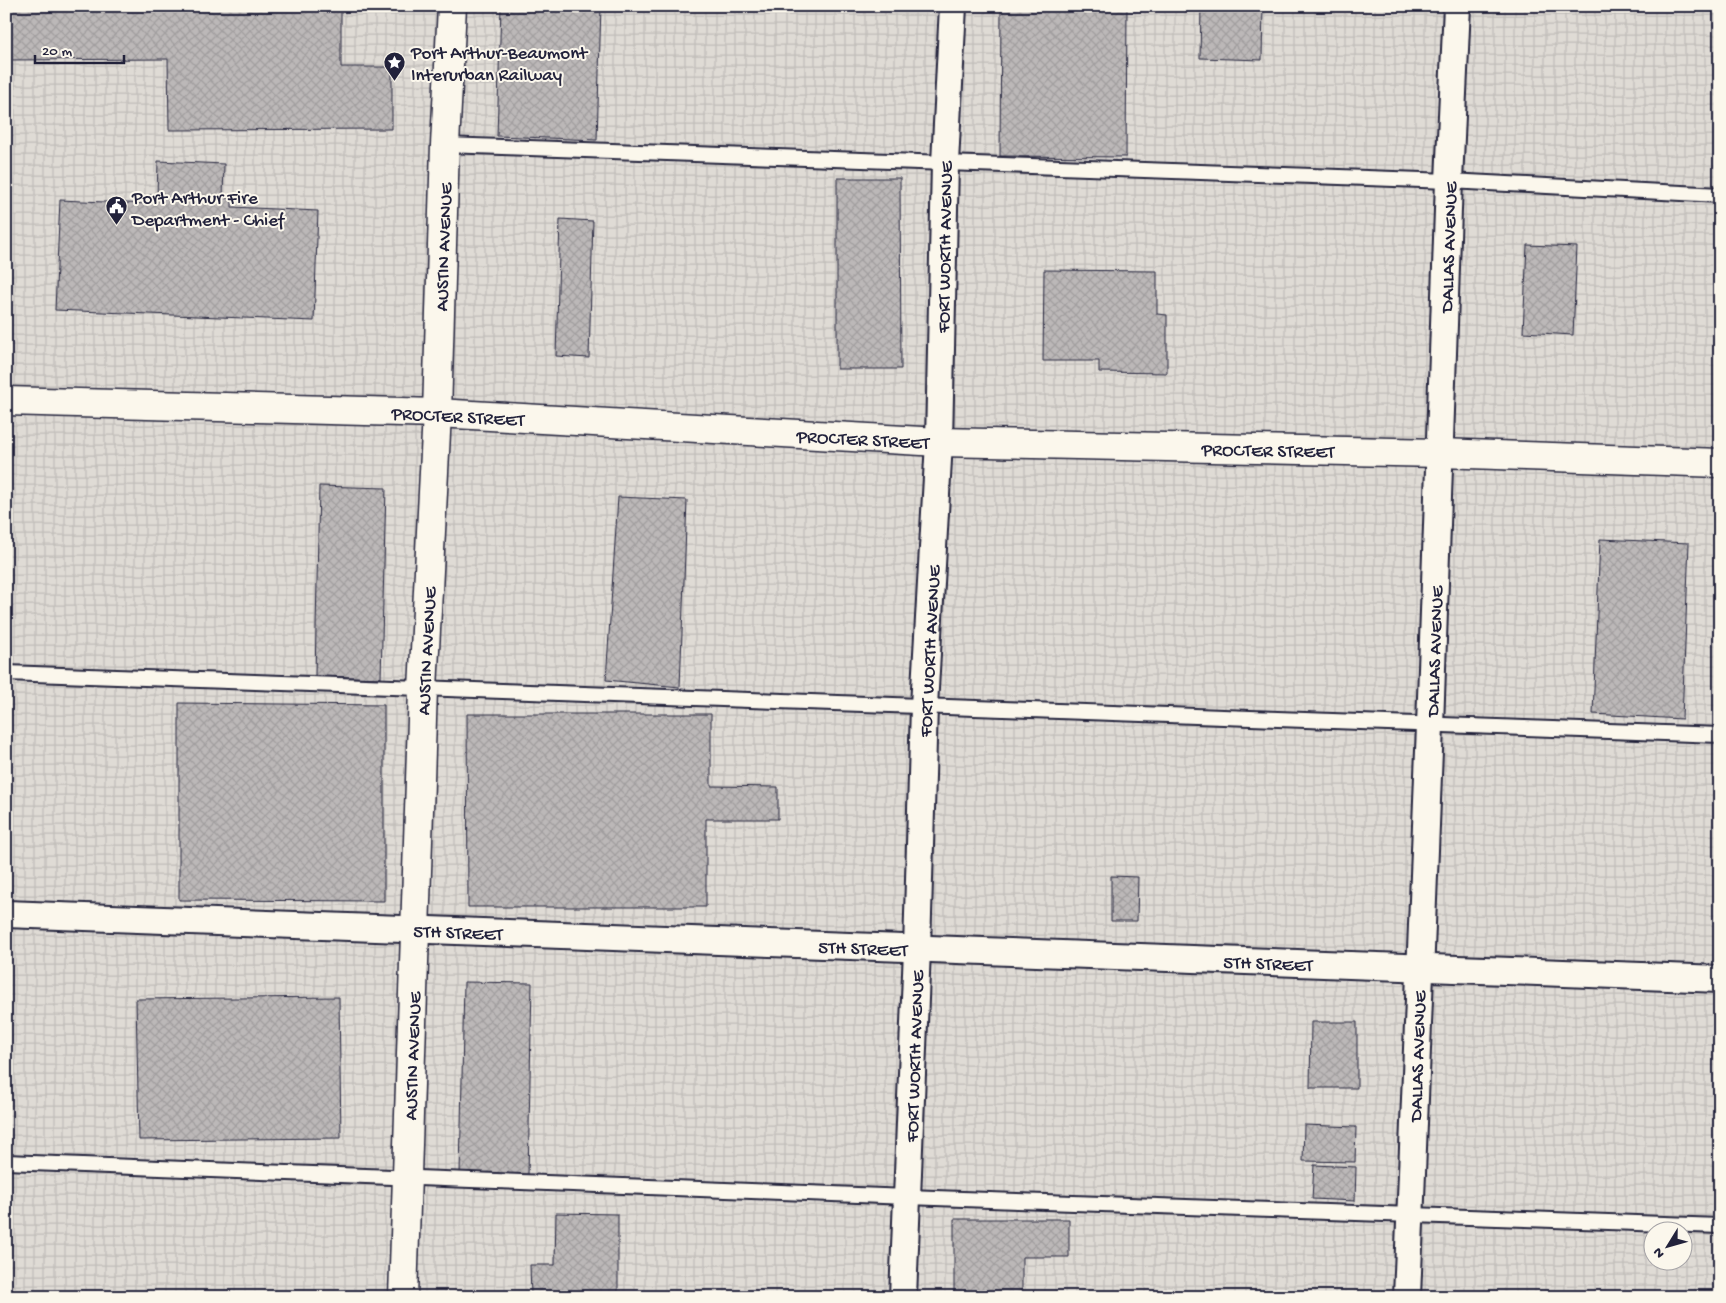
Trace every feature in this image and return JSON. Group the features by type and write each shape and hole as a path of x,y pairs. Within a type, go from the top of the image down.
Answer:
{"main road":[{"name":"AUSTIN AVENUE","path":"403,1297 423,689 437,413 445,145 452,6"},
{"name":"PROCTER STREET","path":"6,401 437,413 939,442 1440,453 1720,463"}],"street":[{"name":"FORT WORTH AVENUE","path":"903,1297 917,949 924,706 939,442 945,163 953,6"},
{"name":"DALLAS AVENUE","path":"1407,1297 1430,726 1449,181 1458,6"},
{"name":"5TH STREET","path":"6,914 1720,979"}],"lane":[{"path":"445,145 1449,181 1720,195"},
{"path":"6,674 1720,735"},
{"path":"6,1162 1720,1226"}],"shaded area":[{"path":"6,6 1720,6 1720,1297 6,1297"}],"building":[{"path":"6,6 341,6 341,67 392,67 392,129 169,130 168,59 6,60"},
{"path":"501,6 601,6 597,140 497,136"},
{"path":"1001,6 1127,6 1126,157 1000,156"},
{"path":"1201,6 1263,6 1262,60 1200,58"},
{"path":"158,161 224,164 223,198 232,199 232,207 318,211 314,321 55,310 60,200 149,204 149,195 157,195"},
{"path":"837,178 900,178 901,369 837,369"},
{"path":"560,219 593,221 589,358 556,356"},
{"path":"1527,245 1577,247 1573,335 1523,332"},
{"path":"1044,270 1157,271 1157,314 1167,315 1167,373 1099,372 1099,361 1043,361"},
{"path":"319,486 386,488 381,678 315,676"},
{"path":"618,497 687,500 680,687 606,680"},
{"path":"1600,539 1689,543 1682,719 1593,714"},
{"path":"179,703 384,705 384,901 179,900"},
{"path":"467,714 711,714 711,786 778,787 778,819 706,819 706,907 468,907"},
{"path":"1111,876 1138,877 1137,921 1111,921"},
{"path":"464,982 532,983 528,1176 460,1174"},
{"path":"339,997 341,1138 139,1140 136,999"},
{"path":"1311,1022 1357,1022 1357,1088 1310,1088"},
{"path":"1304,1125 1356,1127 1355,1162 1303,1161"},
{"path":"1314,1165 1356,1167 1355,1201 1312,1199"},
{"path":"556,1213 618,1214 618,1297 531,1297 530,1265 555,1265"},
{"path":"954,1219 1069,1219 1069,1257 1022,1257 1022,1297 954,1297"}],"place":[{"name":"Port Arthur-Beaumont Interurban Railway","path":"395,81"},
{"name":"Port Arthur Fire Department - Chief","path":"116,226"}]}
